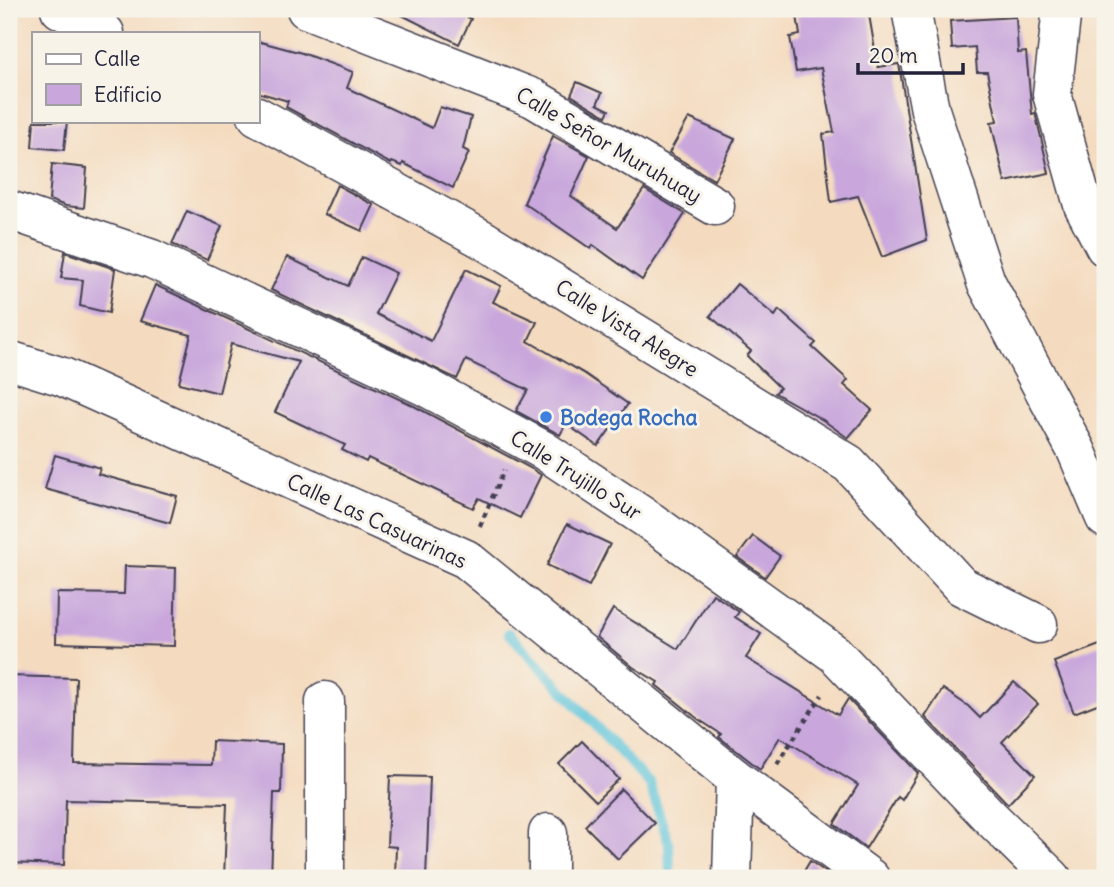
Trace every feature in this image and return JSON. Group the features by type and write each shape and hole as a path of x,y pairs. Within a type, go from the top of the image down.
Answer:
{"street":[{"path":"60,9 103,32"},
{"name":"Calle Señor Muruhuay","path":"306,9 533,98 715,206"},
{"path":"911,9 930,110 985,282 1076,450 1105,518"},
{"path":"1062,9 1052,94 1083,205 1105,247"},
{"name":"Calle Vista Alegre","path":"259,117 482,239 849,464 961,586 1038,624"},
{"name":"Calle Trujillo Sur","path":"9,210 152,259 424,386 543,450 650,521 835,654 989,816 1052,878"},
{"name":"Calle Las Casuarinas","path":"9,360 63,377 466,559 746,786 870,878"},
{"path":"325,701 325,878"},
{"path":"732,878 746,786"},
{"path":"548,833 548,878"}],"path":[{"path":"466,559 518,437"},
{"path":"746,786 844,662"}],"building":[{"path":"390,9 451,9 471,19 459,44"},
{"path":"796,9 868,9 878,67 899,64 927,240 882,257 858,196 831,202 823,134 834,132 821,68 796,72 790,37 800,35"},
{"path":"1016,17 1018,53 1026,52 1032,114 1035,113 1049,173 1005,182 991,122 997,121 987,72 977,72 975,47 952,49 950,21"},
{"path":"259,42 302,53 353,72 347,88 432,128 440,107 471,117 463,149 469,152 453,188 403,163 402,166 392,162 391,164 286,107 288,101 259,93"},
{"path":"577,82 602,93 597,104 609,110 606,116 571,95"},
{"path":"689,118 735,139 714,180 669,153"},
{"path":"34,122 67,122 64,150 32,147"},
{"path":"553,136 589,156 571,196 617,228 644,189 685,214 642,280 593,245 591,249 524,203"},
{"path":"52,164 87,168 84,208 49,200"},
{"path":"337,185 374,205 362,231 324,214"},
{"path":"187,211 222,226 207,260 172,244"},
{"path":"65,252 115,269 109,313 80,306 83,280 61,278"},
{"path":"287,257 348,286 362,257 396,273 376,314 431,341 466,269 501,286 493,302 537,322 528,341 585,374 628,404 598,446 566,424 560,435 516,411 528,390 466,360 457,379 271,290"},
{"path":"737,284 775,316 779,310 816,343 812,347 848,380 844,385 872,410 848,438 823,420 775,393 780,388 747,356 751,351 710,316"},
{"path":"155,285 414,406 532,469 541,475 520,518 479,498 473,508 368,458 366,462 342,450 345,445 275,412 299,362 231,344 219,393 179,383 191,335 140,321"},
{"path":"55,455 100,468 98,474 177,496 170,523 45,489"},
{"path":"567,524 610,544 589,586 547,565"},
{"path":"753,536 780,556 765,577 737,557"},
{"path":"125,566 176,568 174,646 56,643 57,593 124,594"},
{"path":"713,594 739,612 735,617 761,634 746,658 838,715 848,699 918,773 902,800 898,797 866,848 834,824 858,785 780,737 760,769 719,737 721,734 656,685 658,682 633,667 597,637 613,609 678,649"},
{"path":"1105,643 1105,701 1074,713 1054,662"},
{"path":"9,676 76,678 74,763 211,765 212,741 282,744 281,793 274,793 271,878 224,878 227,804 66,800 64,865 9,863"},
{"path":"1014,682 1038,704 1002,742 1035,775 1008,804 925,717 943,689 980,718"},
{"path":"582,741 619,779 596,801 559,764"},
{"path":"390,776 430,777 426,878 395,878 396,847 387,846"},
{"path":"621,789 655,823 618,859 585,826"},
{"path":"810,861 834,878 800,878"}],"waterway":[{"path":"509,633 649,783 669,844 670,878"}],"place":[{"name":"Bodega Rocha","path":"546,417"}]}
